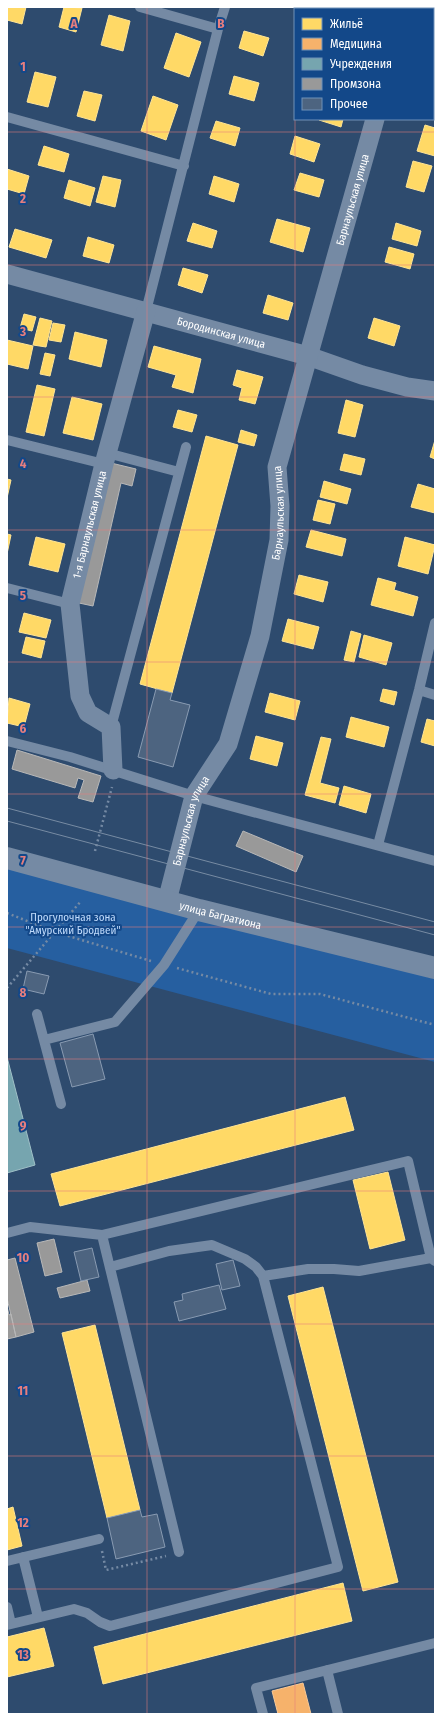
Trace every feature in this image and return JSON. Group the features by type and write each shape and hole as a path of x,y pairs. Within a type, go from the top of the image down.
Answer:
{"street":[{"name":"Барнаульская улица","path":"167,901 194,796 228,744 260,636 279,540 280,506 277,467 375,120"},
{"name":"Бородинская улица","path":"7,274 308,356 362,375 407,387 435,392"},
{"name":"1-я Барнаульская улица","path":"111,727 88,713 80,696 70,604 105,459 146,311"},
{"path":"111,727 114,771"},
{"name":"улица Багратиона","path":"7,858 199,910 435,968"}],"lane":[{"path":"140,7 218,29"},
{"path":"146,311 218,29 225,7"},
{"path":"7,117 184,166"},
{"path":"7,440 179,472"},
{"path":"111,727 186,447"},
{"path":"7,588 70,604"},
{"path":"378,845 419,690 435,622"},
{"path":"419,690 435,695"},
{"path":"7,741 114,771 194,796 435,861"},
{"path":"44,1040 115,1022 164,965 199,910"},
{"path":"37,1014 61,1104"},
{"path":"7,1233 30,1228 102,1235 408,1161 433,1259 359,1272 334,1269 308,1269 263,1276"},
{"path":"102,1235 179,1552"},
{"path":"7,1608 9,1625 74,1609 87,1613 100,1622 110,1626 338,1567 263,1276 256,1267 245,1259 212,1245 169,1251 110,1267"},
{"path":"7,1561 99,1539"},
{"path":"24,1557 38,1617"},
{"path":"263,1714 256,1688 435,1642"},
{"path":"327,1670 338,1714"}],"path":[{"path":"94,851 114,771"},
{"path":"7,988 81,901"},
{"path":"7,913 55,932 164,965 271,994 320,994 435,1025"},
{"path":"99,1539 106,1570 179,1552"}],"green space":[{"name":"Прогулочная зона \"Амурский Бродвей\"","path":"7,862 435,979 435,1062 7,948"}],"building: Жильё":[{"path":"7,7 26,7 22,24 7,20"},
{"path":"64,7 82,8 76,32 59,27"},
{"path":"109,15 130,21 123,51 101,45"},
{"path":"244,31 269,38 263,56 239,48"},
{"path":"176,33 201,42 189,77 164,68"},
{"path":"35,72 56,77 48,107 27,102"},
{"path":"234,76 259,83 254,101 229,94"},
{"path":"84,91 102,95 95,121 77,116"},
{"path":"153,96 178,105 166,140 141,131"},
{"path":"319,120 343,120 341,127"},
{"path":"216,121 240,128 235,146 210,138"},
{"path":"425,125 435,128 435,156 417,151"},
{"path":"295,136 320,144 314,162 290,154"},
{"path":"44,146 69,154 64,172 38,165"},
{"path":"413,161 432,166 424,192 406,187"},
{"path":"7,169 29,176 24,194 7,189"},
{"path":"300,173 324,180 319,197 294,190"},
{"path":"103,176 121,180 115,207 96,202"},
{"path":"214,176 239,184 234,202 209,194"},
{"path":"69,180 95,188 90,206 64,198"},
{"path":"277,219 310,228 303,252 270,242"},
{"path":"193,223 217,231 212,248 187,241"},
{"path":"396,223 421,231 417,246 392,239"},
{"path":"15,229 52,240 46,258 9,247"},
{"path":"88,237 114,245 109,263 83,256"},
{"path":"389,247 414,254 410,269 385,262"},
{"path":"183,268 208,275 202,293 178,285"},
{"path":"268,295 293,303 288,320 263,313"},
{"path":"24,314 36,317 32,331 20,328"},
{"path":"40,318 52,321 46,347 33,345"},
{"path":"374,318 400,326 394,346 368,338"},
{"path":"53,323 65,325 61,342 49,340"},
{"path":"75,332 107,340 101,367 69,359"},
{"path":"7,340 33,346 28,369 7,364"},
{"path":"154,346 201,359 193,393 172,387 176,375 148,367"},
{"path":"45,353 55,355 50,376 40,374"},
{"path":"237,370 263,377 255,404 239,400 242,388 233,385"},
{"path":"37,385 55,389 44,436 26,432"},
{"path":"72,397 102,404 93,440 63,433"},
{"path":"346,400 363,405 355,437 338,433"},
{"path":"178,410 197,415 192,432 173,427"},
{"path":"241,430 257,435 254,446 238,442"},
{"path":"206,436 238,445 172,693 140,684"},
{"path":"435,440 435,459 430,457"},
{"path":"344,454 365,459 361,475 340,470"},
{"path":"7,479 11,480 7,498"},
{"path":"324,481 351,489 347,504 320,497"},
{"path":"418,484 435,489 435,513 411,507"},
{"path":"318,500 335,504 330,524 313,520"},
{"path":"311,530 346,539 342,556 306,547"},
{"path":"7,534 11,535 7,554"},
{"path":"36,537 65,544 58,572 29,565"},
{"path":"405,537 435,545 428,574 398,566"},
{"path":"299,575 328,582 323,602 294,594"},
{"path":"378,578 396,583 394,590 418,597 413,616 371,605"},
{"path":"24,613 51,620 46,638 19,632"},
{"path":"288,619 319,627 313,649 282,641"},
{"path":"351,631 361,634 354,662 344,660"},
{"path":"364,635 392,643 386,665 359,657"},
{"path":"26,637 45,641 41,658 22,653"},
{"path":"383,689 397,692 394,705 380,701"},
{"path":"270,693 300,701 295,720 265,712"},
{"path":"9,698 30,704 24,727 7,723"},
{"path":"351,717 389,727 384,747 346,737"},
{"path":"427,719 435,721 435,746 421,742"},
{"path":"256,736 283,743 277,766 250,759"},
{"path":"321,737 331,739 320,783 339,788 335,803 305,795"},
{"path":"344,786 371,794 366,813 339,805"},
{"path":"345,1097 354,1130 60,1206 51,1174"},
{"path":"388,1172 405,1240 370,1249 353,1180"},
{"path":"323,1287 398,1582 363,1591 288,1296"},
{"path":"95,1325 140,1510 107,1518 62,1333"},
{"path":"13,1507 22,1546 7,1550 7,1509"},
{"path":"343,1583 352,1621 103,1684 94,1647"},
{"path":"44,1628 54,1666 7,1677 7,1637"}],"building: Медицина":[{"path":"303,1683 311,1714 278,1714 272,1691"}],"building: Учреждения":[{"path":"7,1057 35,1165 7,1173"}],"building: Промзона":[{"path":"111,463 136,469 132,486 121,483 93,606 79,603"},
{"path":"17,750 101,776 93,802 78,798 84,780 78,778 75,788 12,769"},
{"path":"243,831 303,856 296,872 236,846"},
{"path":"54,1239 62,1272 45,1276 37,1243"},
{"path":"15,1258 34,1332 16,1337 7,1298 7,1260"},
{"path":"87,1280 90,1291 60,1298 57,1288"},
{"path":"7,1306 9,1315 11,1314 16,1337 7,1339"}],"building: Прочее":[{"path":"156,689 172,693 170,700 190,705 173,767 138,757"},
{"path":"27,971 49,976 44,994 23,989"},
{"path":"93,1034 105,1079 72,1087 60,1043"},
{"path":"92,1248 99,1277 81,1281 74,1252"},
{"path":"233,1260 240,1286 222,1290 216,1264"},
{"path":"219,1285 226,1309 179,1321 174,1302 183,1300 182,1294"},
{"path":"140,1510 142,1517 157,1514 165,1547 116,1559 107,1518"}],"tram line":[{"path":"7,808 435,922"},
{"path":"7,821 435,935"}]}
